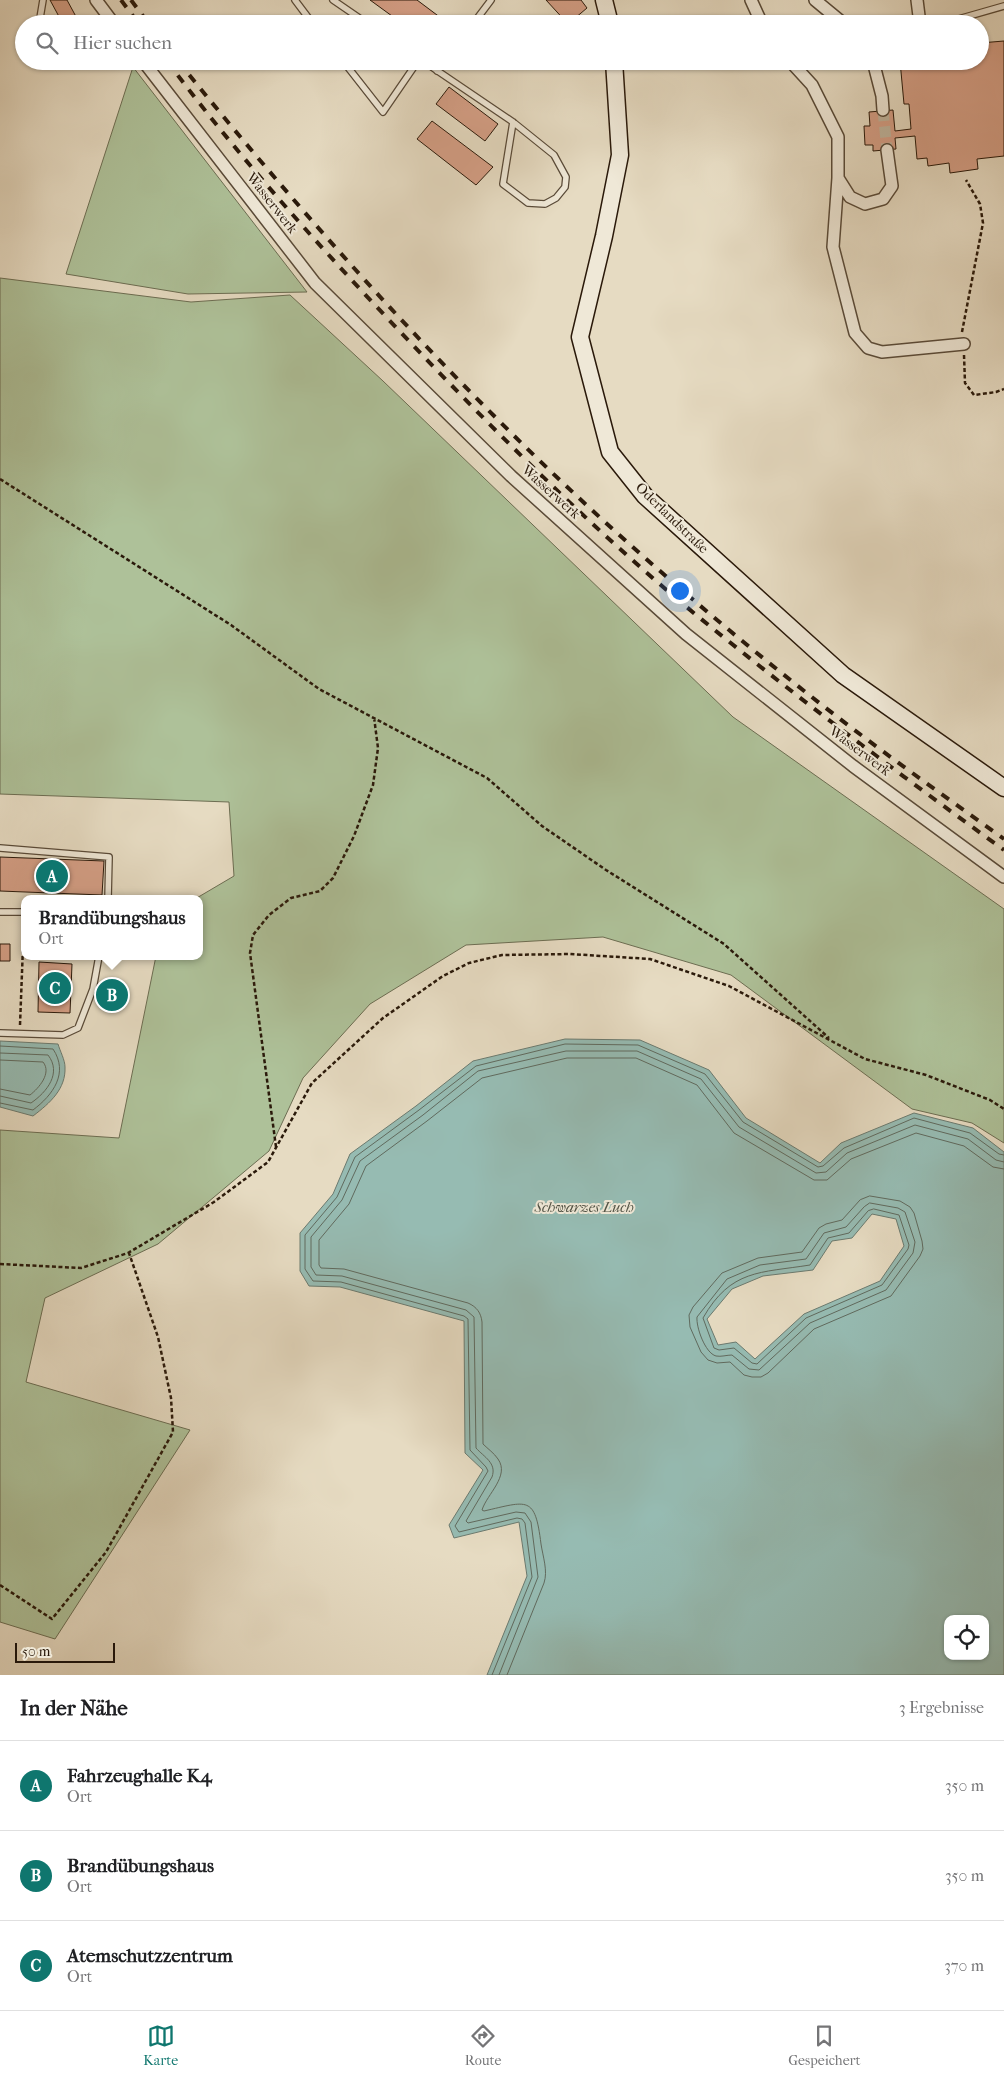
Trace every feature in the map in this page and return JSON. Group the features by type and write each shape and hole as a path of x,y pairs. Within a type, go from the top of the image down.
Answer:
{"street":[{"path":"96,0 107,15"},
{"path":"604,0 608,15"},
{"path":"751,0 758,15"},
{"path":"816,0 834,15"},
{"path":"917,0 919,15"},
{"name":"Wasserwerk","path":"150,70 315,283 511,476 686,634 853,766 1004,877"},
{"name":"Oderlandstraße","path":"615,70 620,155 604,236 580,337 610,452 645,496 843,675 1004,788"},
{"path":"799,70 812,84 838,137 838,178 833,247 855,333 868,348 882,352 964,344"},
{"path":"876,70 883,110"},
{"path":"838,178 850,197 865,204 883,199 892,186 887,150"}],"lane":[{"path":"40,15 43,0"},
{"path":"295,0 306,15"},
{"path":"333,0 355,15"},
{"path":"480,15 491,0"},
{"path":"973,15 1004,6"},
{"path":"350,70 383,112 412,70"},
{"path":"437,71 513,122 554,155 566,177 565,187 556,198 545,204 528,203 503,184 513,122"},
{"path":"0,848 109,857 108,895"},
{"path":"0,912 21,912"},
{"path":"0,1033 63,1035 78,1028 93,989 98,960"}],"path":[{"path":"966,180 980,204 983,223 962,332 965,383 974,395 1004,389"},
{"path":"0,479 232,625 319,689 486,778 542,826 606,870 724,944 834,1042"},
{"path":"276,1148 250,953 253,935 269,915 291,898 320,891 334,878 354,836 373,784 378,748 374,717"},
{"path":"0,1264 81,1268 128,1253 214,1202 268,1162 312,1083 383,1018 443,976 469,963 502,955 570,954 650,959 729,986 865,1059 926,1075 990,1100 1004,1109"},
{"path":"20,1034 22,960"},
{"path":"0,1585 52,1619 106,1552 173,1432 171,1398 158,1337 128,1253"}],"green space":[{"path":"132,70 135,70 307,292 188,294 66,274"},
{"path":"0,278 191,302 290,295 383,381 733,717 1004,909 1004,1143 972,1123 912,1109 731,975 603,937 466,945 370,1004 303,1078 269,1151 158,1244 45,1298 26,1382 190,1430 55,1639 0,1622 0,1130 119,1138 155,960 203,960 202,895 234,876 229,802 0,794"}],"water":[{"name":"Schwarzes Luch","path":"565,1039 640,1040 709,1070 746,1118 820,1163 841,1143 914,1113 973,1128 1004,1152 1004,1675 487,1675 527,1576 519,1522 454,1538 449,1525 483,1470 465,1453 464,1321 340,1287 309,1286 300,1271 300,1233 333,1194 350,1154 416,1106 473,1061","holes":["872,1214 896,1219 904,1246 880,1281 804,1314 755,1359 736,1342 718,1345 707,1319 732,1289 763,1276 813,1270 832,1241 852,1238"]},
{"path":"0,1041 58,1044 65,1064 63,1082 51,1101 33,1116 0,1107"}],"building":[{"path":"50,0 67,0 75,15 58,15"},
{"path":"370,0 417,0 437,15 391,15"},
{"path":"546,0 581,0 587,8 579,15 560,15"},
{"path":"1004,41 1004,156 977,159 978,169 950,173 949,163 928,166 927,158 917,159 915,136 895,138 896,149 873,151 873,145 865,145 864,126 870,126 869,112 893,110 895,131 911,129 909,104 904,104 901,70 989,70 989,42"},
{"path":"449,87 498,124 485,141 436,104"},
{"path":"432,121 493,167 476,185 417,139"},
{"path":"0,857 104,861 102,895 0,891"},
{"path":"0,944 10,944 10,961 0,961"},
{"path":"39,962 72,964 70,1013 38,1012"},
{"path":"107,980 126,987 117,1011 98,1004"}],"tunnel":[{"path":"883,110 887,150"}],"railway":[{"path":"121,0 132,15"},
{"path":"131,0 142,15"},
{"path":"174,70 254,170 347,274 478,413 584,516 657,582 733,645 925,793 1004,850"},
{"path":"185,70 337,250 449,370 566,486 668,578 772,665 871,742 1004,839"}],"place":[{"name":"Fahrzeughalle K4","path":"52,876"},
{"name":"Atemschutzzentrum","path":"55,988"},
{"name":"Brandübungshaus","path":"112,995"}]}
